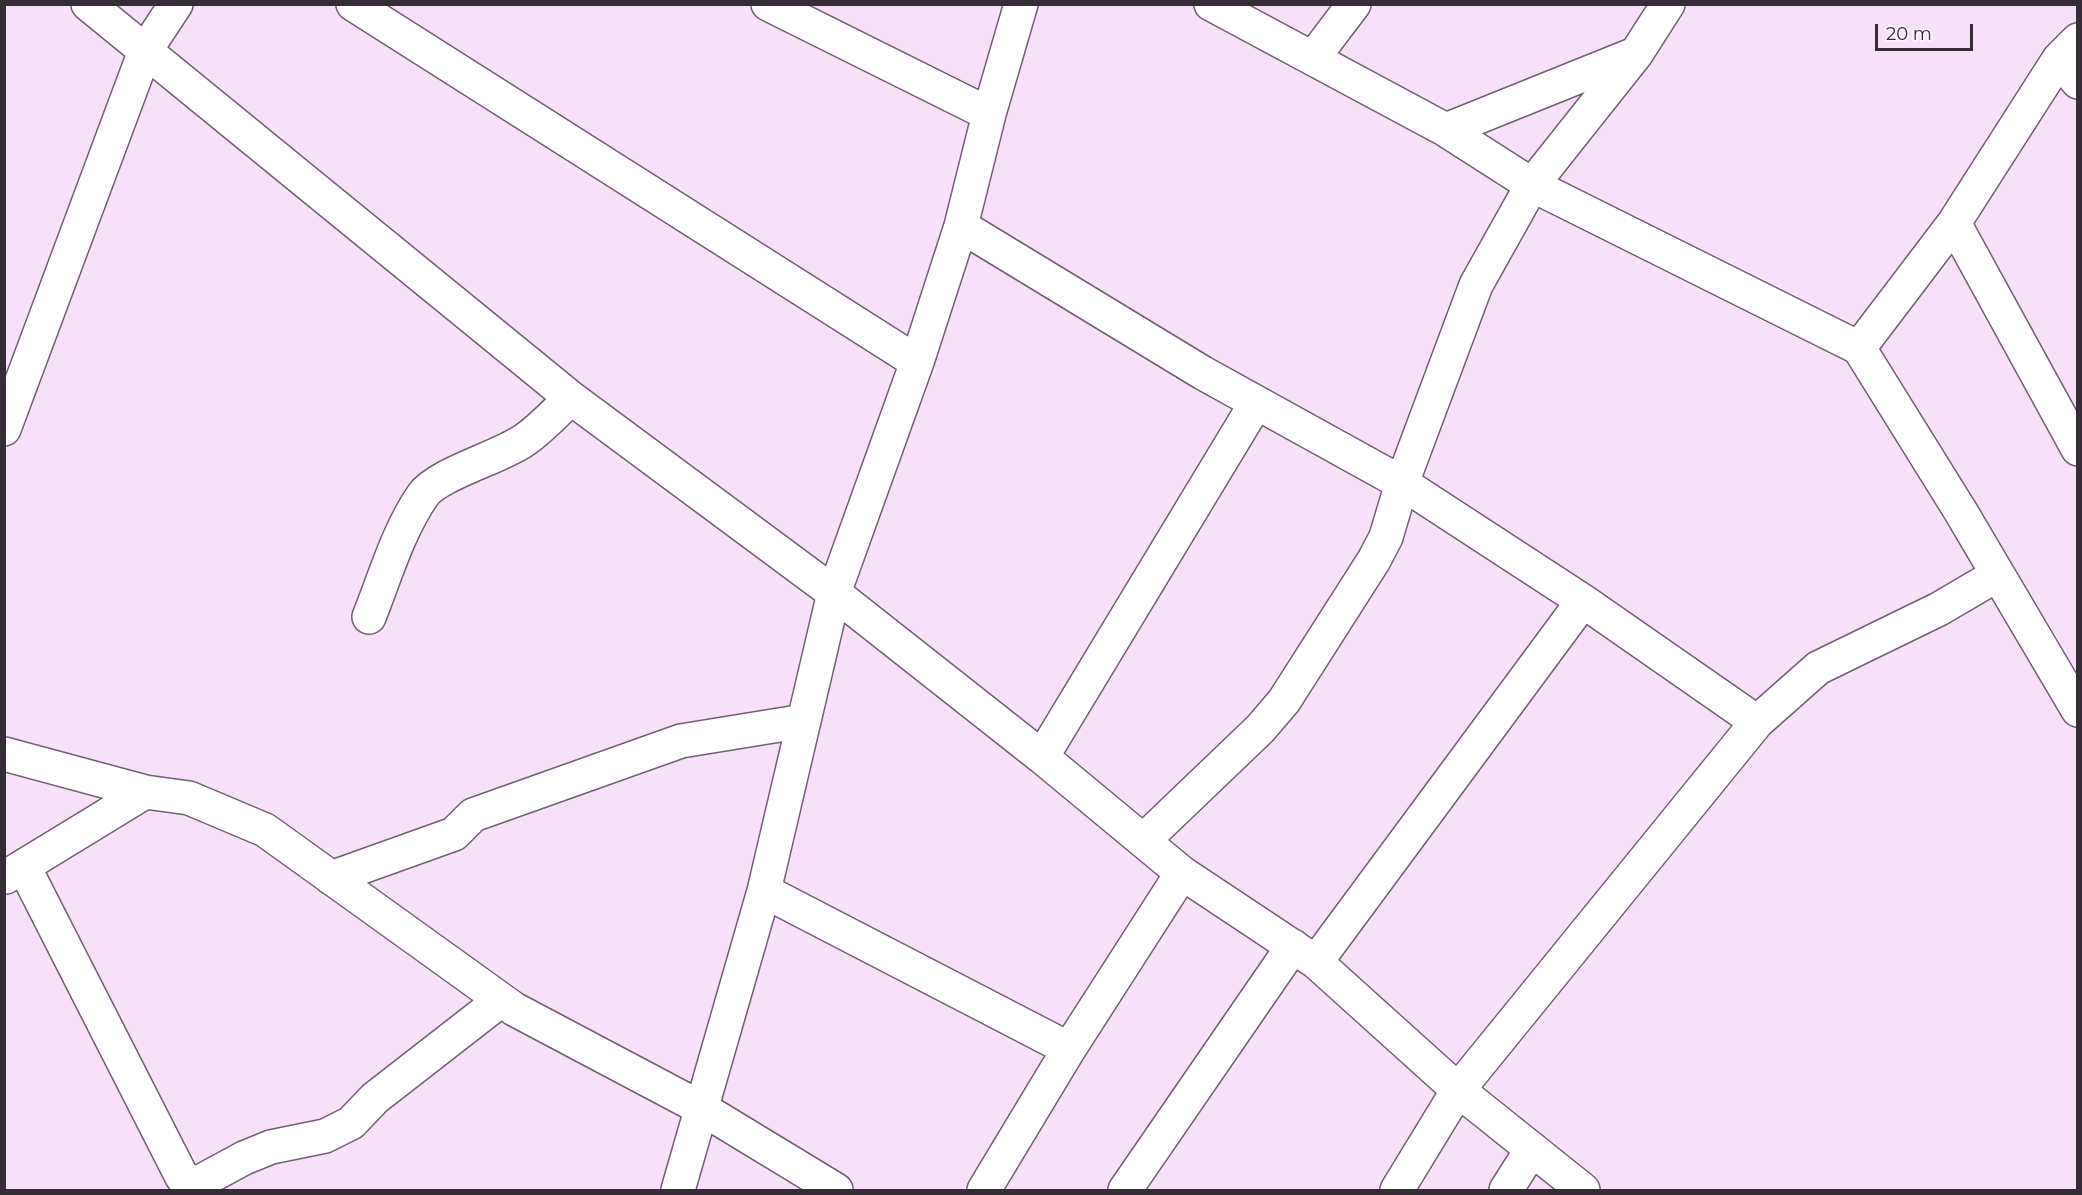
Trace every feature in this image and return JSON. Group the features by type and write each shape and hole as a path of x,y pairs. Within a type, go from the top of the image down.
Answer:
{"street":[{"path":"88,4 571,398 834,593 1042,757 1182,873 1304,954 1458,1090 1583,1191"},
{"path":"4,429 145,51 176,4"},
{"path":"353,4 917,362"},
{"path":"768,4 989,114"},
{"path":"678,1191 764,891 834,593 917,362 961,226 1020,4"},
{"path":"1211,4 1446,130 1532,185 1859,348 2078,710"},
{"path":"1313,58 1354,4"},
{"path":"1144,840 1260,729 1284,701 1374,560 1386,537 1402,483 1476,285 1532,185 1636,54 1668,4"},
{"path":"1446,130 1636,54"},
{"path":"1859,348 1954,223 2071,60"},
{"path":"1954,223 2078,449"},
{"path":"961,226 1256,403 1402,483 1583,601 1757,722"},
{"path":"369,617 398,544 424,494 442,480 481,464 524,441 571,398"},
{"path":"1042,757 1256,403"},
{"path":"1397,1191 1458,1090 1757,722 1818,668 1939,609 1997,575"},
{"path":"1125,1191 1304,954 1583,601"},
{"path":"331,878 454,834 479,812 681,741 804,721"},
{"path":"4,754 145,792 189,798 265,830 501,1000 701,1108 836,1191"},
{"path":"145,792 14,872 182,1177 196,1184 253,1154 272,1147 325,1136 351,1123 375,1098 501,1000"},
{"path":"984,1191 1069,1049 1182,873"},
{"path":"764,891 1069,1049"},
{"path":"1506,1191 1532,1149"}]}
